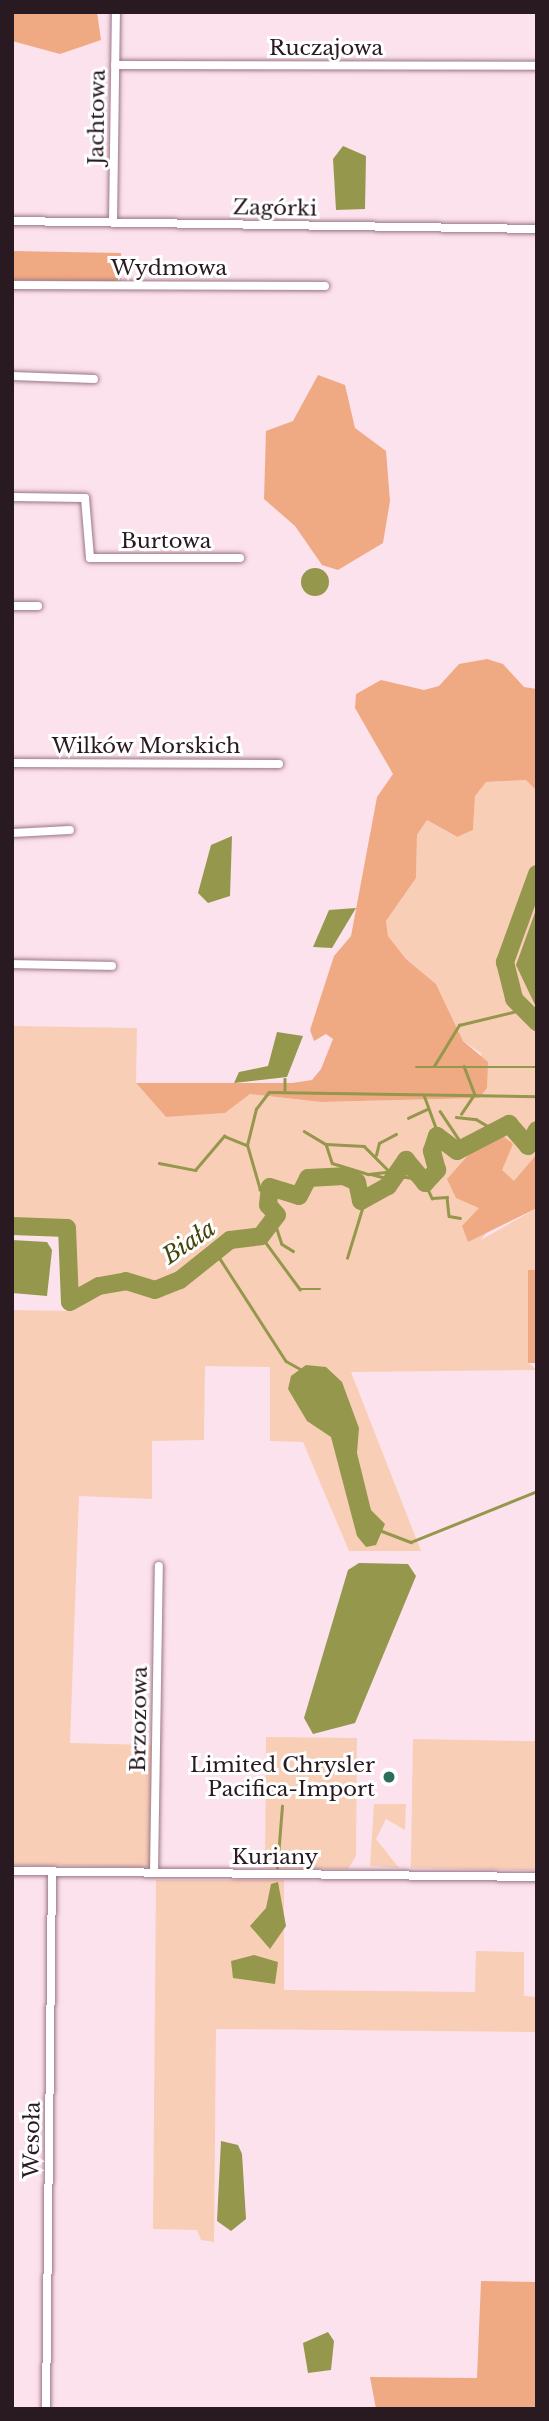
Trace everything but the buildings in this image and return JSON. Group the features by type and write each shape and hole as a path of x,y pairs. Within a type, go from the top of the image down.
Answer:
{"street":[{"name":"Jachtowa","path":"113,222 116,12"},
{"name":"Ruczajowa","path":"115,65 537,66"},
{"name":"Zagórki","path":"12,221 537,229"},
{"name":"Wydmowa","path":"12,285 325,286"},
{"path":"12,376 94,379"},
{"name":"Burtowa","path":"12,497 85,498 90,558 240,558"},
{"path":"12,606 38,606"},
{"name":"Wilków Morskich","path":"12,763 279,764"},
{"path":"12,833 70,830"},
{"path":"12,964 112,966"},
{"name":"Brzozowa","path":"154,1873 159,1566"},
{"name":"Kuriany","path":"12,1871 537,1877"},
{"name":"Wesoła","path":"46,2409 52,1871"}],"shaded area":[{"path":"12,12 97,12 101,40 60,54 12,41"},
{"path":"343,146 366,156 365,209 336,210 333,159"},
{"path":"12,251 121,253 120,282 12,280"},
{"path":"318,375 345,385 355,428 386,451 390,501 383,543 338,570 322,565 295,526 264,499 266,431 293,421"},
{"path":"315,568 325,572 329,582 325,592 315,596 305,592 301,582 305,572"},
{"path":"487,659 503,664 524,687 537,689 537,791 526,780 486,782 475,796 473,830 457,837 427,820 417,835 416,878 386,921 388,936 406,959 436,984 463,1041 488,1062 487,1088 479,1098 321,1102 250,1094 225,1113 166,1117 136,1083 292,1083 312,1080 321,1069 333,1039 326,1034 314,1041 310,1030 334,956 351,936 377,797 393,774 355,708 356,694 381,680 424,690 439,686 459,664"},
{"path":"527,780 537,791 537,1165 481,1240 537,1208 537,1270 528,1273 528,1363 537,1370 351,1372 421,1551 349,1551 303,1442 270,1441 270,1367 205,1366 204,1440 152,1441 152,1499 79,1496 70,1743 151,1745 150,1867 12,1865 12,1310 73,1311 97,1295 70,1302 67,1228 12,1231 12,1026 137,1028 136,1083 166,1117 225,1113 250,1094 321,1102 479,1098 481,1053 463,1041 436,984 406,959 388,936 386,921 416,878 417,835 427,820 456,837 473,830 475,795 486,782"},
{"path":"232,836 230,896 208,903 198,893 211,845"},
{"path":"537,907 537,1009 516,965"},
{"path":"356,908 332,948 313,947 329,910"},
{"path":"277,1032 303,1036 287,1077 234,1083 239,1072 268,1066"},
{"path":"504,1137 513,1144 502,1170 514,1181 537,1154 537,1208 468,1242 462,1226 479,1208 456,1198 447,1179 480,1142"},
{"path":"12,1240 47,1242 52,1250 47,1296 12,1293"},
{"path":"528,1270 537,1270 537,1363 528,1363"},
{"path":"306,1365 326,1367 342,1382 359,1428 357,1453 371,1510 385,1524 376,1545 366,1547 357,1536 331,1437 307,1421 288,1389 291,1376"},
{"path":"359,1563 408,1564 416,1576 355,1723 313,1734 304,1718 348,1570"},
{"path":"266,1737 357,1738 356,1856 348,1869 265,1868"},
{"path":"413,1739 537,1741 535,1870 411,1868"},
{"path":"374,1804 406,1804 405,1830 386,1819 376,1839 399,1868 370,1866"},
{"path":"156,1880 284,1880 284,1990 475,1992 476,1951 524,1952 524,1996 537,1997 537,2032 216,2029 214,2242 201,2240 197,2230 153,2229"},
{"path":"278,1882 286,1926 270,1949 250,1926 266,1908 271,1884"},
{"path":"254,1955 278,1962 275,1984 233,1978 231,1961"},
{"path":"221,2141 238,2145 242,2154 246,2219 231,2231 217,2221"},
{"path":"481,2281 537,2282 535,2409 376,2409 370,2377 477,2378"},
{"path":"328,2332 334,2341 331,2370 308,2373 303,2343"}],"waterway":[{"name":"Biała","path":"537,874 505,962 514,999 537,1022"},
{"path":"434,1066 459,1025 521,1010"},
{"path":"464,1066 475,1095"},
{"path":"416,1067 537,1067"},
{"path":"285,1079 285,1090"},
{"path":"267,1191 260,1190 247,1145 256,1109 269,1092 537,1096"},
{"path":"424,1095 439,1136"},
{"path":"461,1114 474,1095"},
{"path":"408,1118 427,1109"},
{"path":"440,1111 464,1147"},
{"path":"456,1117 476,1119 498,1132"},
{"name":"Biała","path":"12,1226 67,1228 70,1302 99,1286 126,1281 155,1290 180,1280 230,1240 261,1236 277,1215 268,1205 270,1187 299,1196 308,1178 344,1176 357,1182 361,1201 388,1186 406,1160 425,1183 437,1170 432,1151 437,1136 457,1151 509,1124 528,1146 537,1130"},
{"path":"304,1131 326,1144 364,1146 393,1175 417,1179"},
{"path":"376,1155 379,1143 396,1134"},
{"path":"159,1163 195,1170 224,1136 246,1145"},
{"path":"326,1144 332,1163 368,1174 388,1172"},
{"path":"371,1174 390,1179"},
{"path":"425,1183 432,1198 447,1197 449,1216 460,1218"},
{"path":"347,1258 365,1199"},
{"path":"274,1220 282,1244 293,1251"},
{"path":"261,1236 300,1289 320,1289"},
{"path":"217,1254 286,1361 302,1370"},
{"path":"382,1531 411,1542 537,1491"},
{"path":"277,1868 282,1806"}],"place":[{"name":"Limited Chrysler Pacifica-Import","path":"389,1777"}]}
